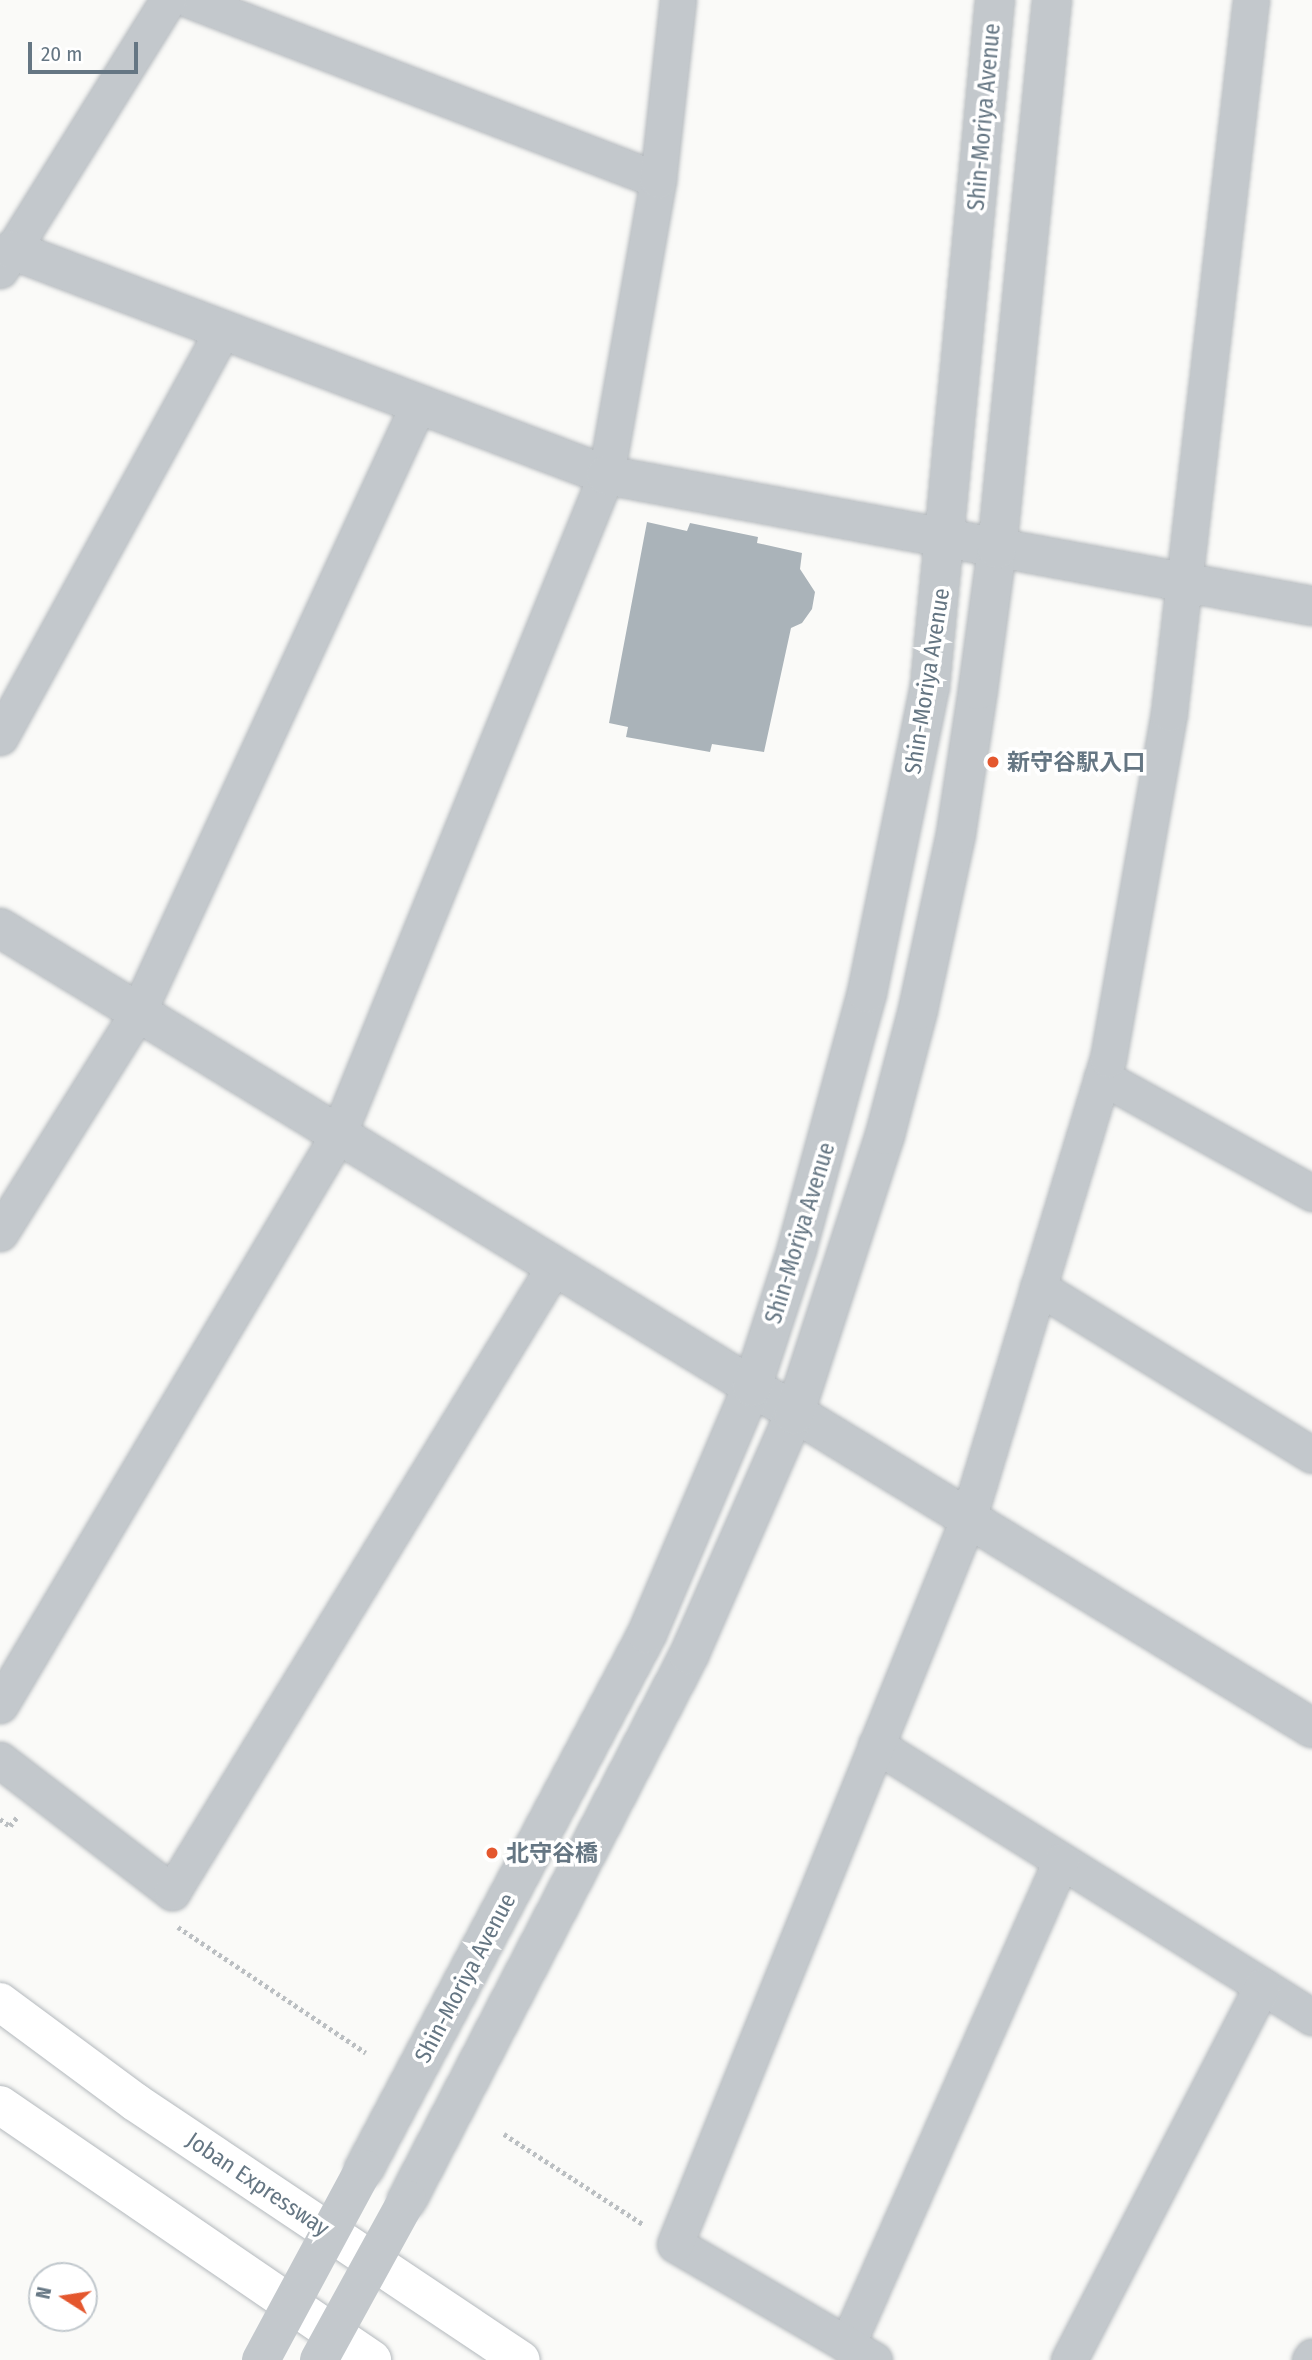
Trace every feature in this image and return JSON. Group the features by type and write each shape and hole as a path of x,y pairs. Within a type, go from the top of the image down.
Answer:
{"highway":[{"name":"Joban Expressway","path":"0,2002 135,2102 521,2360"},
{"path":"0,2105 99,2178"},
{"path":"0,2118 99,2178 372,2360"}],"street":[{"path":"168,0 6,260 419,403 606,475 1184,585 1312,606"},
{"path":"190,0 658,180"},
{"path":"0,1705 338,1135 606,475 658,180 678,0"},
{"name":"Shin-Moriya Avenue","path":"261,2360 647,1634 752,1387 797,1249 867,993 930,686 947,540 995,0"},
{"path":"319,2360 407,2200 689,1655 794,1415 886,1135 918,1010 956,834 997,549 1052,0"},
{"path":"1061,1861 860,2352 675,2244 968,1519 1102,1077 1169,713 1251,0"},
{"path":"0,737 221,333"},
{"path":"0,1233 138,1012 419,403"},
{"path":"0,929 794,1415 1312,1728"},
{"path":"1102,1077 1310,1181"},
{"path":"0,1759 173,1892 554,1268"},
{"path":"1038,1287 1312,1455"},
{"path":"876,1745 1312,2017"},
{"path":"1069,2360 1262,1986"}],"path":[{"path":"0,1819 10,1826 22,1811"},
{"path":"173,1892 173,1924 366,2053"},
{"path":"504,2134 675,2244"}],"building":[{"path":"647,522 687,531 690,523 758,537 757,543 802,553 800,569 815,592 812,609 802,623 791,628 764,752 712,744 710,752 626,737 628,727 609,723"}],"place":[{"name":"新守谷駅入口","path":"993,762"},
{"name":"北守谷橋","path":"492,1853"}]}
